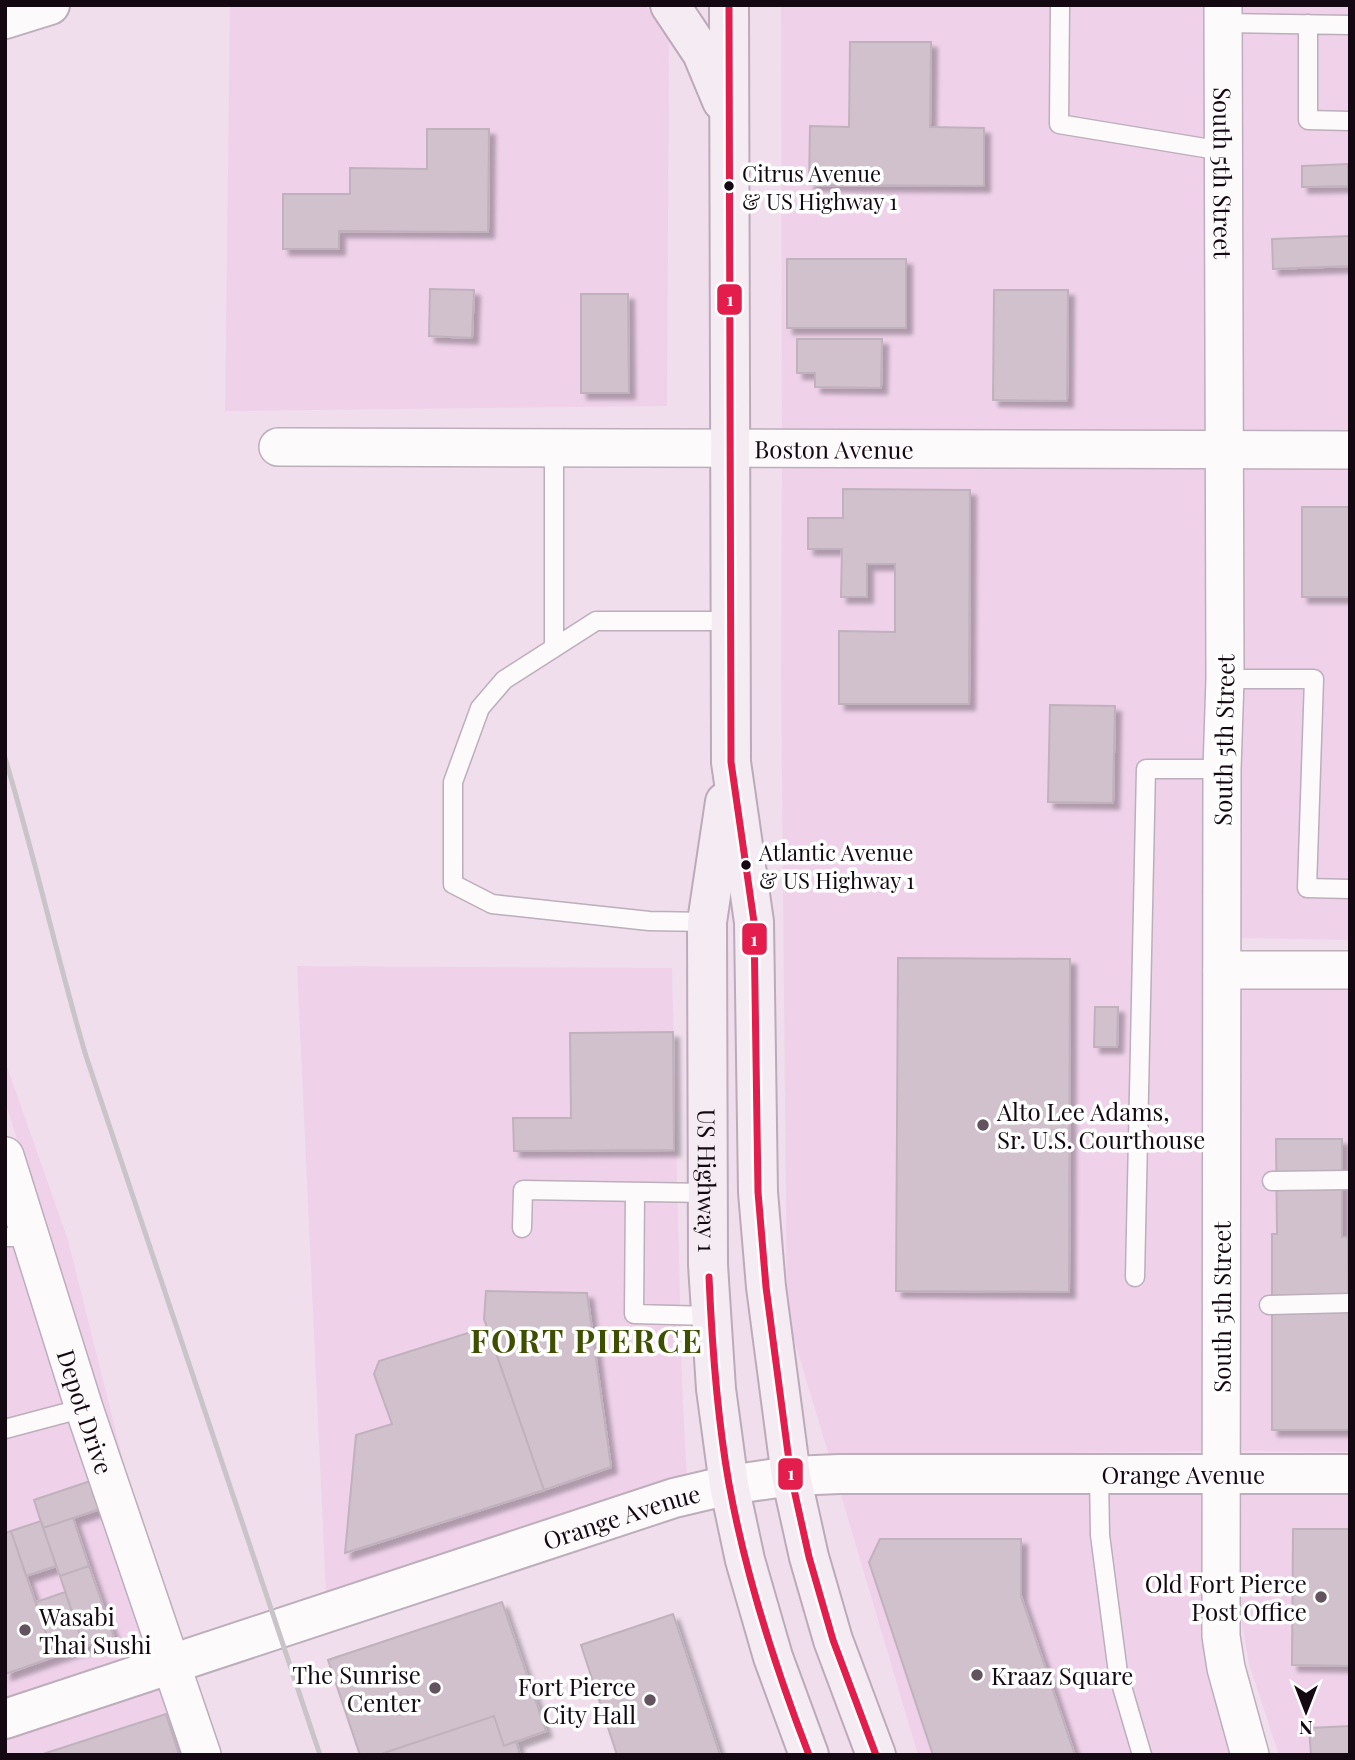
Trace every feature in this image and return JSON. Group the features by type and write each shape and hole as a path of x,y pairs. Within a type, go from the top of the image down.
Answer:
{"main road":[{"path":"670,5 702,53 730,119"},
{"name":"US Highway 1","path":"729,5 731,762 754,922 758,1192 766,1287 791,1476 833,1640 876,1755"},
{"name":"US Highway 1","path":"731,762 707,922 711,1315 719,1413 729,1485 745,1560 773,1657 808,1755"}],"street":[{"path":"5,19 51,5"},
{"name":"South 5th Street","path":"1223,14 1225,679 1222,769 1221,1636 1226,1668 1250,1755"},
{"name":"Boston Avenue","path":"278,447 1350,450"},
{"path":"1222,970 1350,970"},
{"name":"Depot Drive","path":"6,1162 18,1237 84,1408 202,1755"},
{"name":"Orange Avenue","path":"5,1719 674,1498 729,1485 791,1476 840,1474 1350,1474"}],"lane":[{"path":"1060,5 1059,124 1223,151"},
{"path":"1223,14 1308,24 1350,25"},
{"path":"1308,24 1308,120 1350,121"},
{"path":"554,447 554,649"},
{"path":"707,922 649,921 492,904 453,884 453,782 480,708 504,680 596,621 731,621"},
{"path":"1225,679 1314,679 1307,888 1350,889"},
{"path":"1135,1277 1146,769 1222,769"},
{"path":"1272,1181 1350,1180"},
{"path":"522,1228 523,1190 708,1193"},
{"path":"635,1192 634,1314 711,1315"},
{"path":"1269,1305 1350,1303"},
{"path":"5,1429 84,1408"},
{"path":"1099,1474 1100,1535 1118,1673 1142,1755"}],"shaded area":[{"path":"230,5 645,5 669,39 667,406 225,411"},
{"path":"781,5 1207,5 1207,431 782,430"},
{"path":"1239,5 1350,5 1350,430 1240,431"},
{"path":"782,467 1207,468 1204,1451 872,1456 830,1459 787,1316 781,671"},
{"path":"1350,467 1350,940 1237,938 1240,468"},
{"path":"297,966 672,968 682,1383 687,1481 326,1593"},
{"path":"1237,975 1350,977 1350,1452 1237,1451"},
{"path":"5,1061 68,1240 134,1504 99,1402 5,1101"},
{"path":"5,1211 149,1652 5,1700"},
{"path":"1204,1488 1244,1755 918,1755 841,1495"},
{"path":"1237,1488 1350,1489 1350,1755 1279,1755 1249,1664 1236,1591"},
{"path":"161,1686 183,1755 5,1755 5,1738"}],"building":[{"path":"850,42 931,42 930,127 984,128 984,186 809,185 810,126 849,127"},
{"path":"427,129 489,129 488,232 339,231 339,249 283,249 283,194 350,194 350,168 427,169"},
{"path":"1348,164 1348,186 1302,187 1302,166"},
{"path":"1350,236 1350,266 1273,269 1272,239"},
{"path":"787,259 906,259 906,328 787,328"},
{"path":"430,289 474,290 472,338 429,336"},
{"path":"994,290 1068,290 1067,401 993,400"},
{"path":"581,294 628,294 629,393 581,393"},
{"path":"797,339 882,339 881,388 815,387 815,373 797,373"},
{"path":"843,489 970,490 969,704 839,704 839,631 895,632 895,564 867,564 867,597 841,597 842,549 808,549 808,518 843,518"},
{"path":"1302,507 1350,507 1350,597 1302,597"},
{"path":"1050,705 1115,706 1113,803 1048,802"},
{"name":"Alto Lee Adams, Sr. U.S. Courthouse","path":"898,958 1070,959 1069,1292 896,1291"},
{"path":"1095,1007 1118,1007 1117,1047 1094,1047"},
{"path":"673,1032 674,1150 514,1151 513,1118 571,1118 570,1033"},
{"path":"1276,1139 1342,1139 1342,1237 1348,1237 1350,1430 1272,1430 1272,1234 1277,1234"},
{"path":"486,1291 587,1293 611,1467 544,1490 484,1319"},
{"path":"487,1327 544,1490 345,1553 356,1435 392,1424 374,1374 379,1361"},
{"path":"105,1476 115,1504 43,1528 34,1500"},
{"path":"73,1518 89,1566 60,1576 43,1528"},
{"path":"41,1521 56,1566 26,1576 11,1531"},
{"name":"Old Fort Pierce Post Office","path":"1293,1529 1350,1529 1350,1666 1292,1665"},
{"name":"Wasabi Thai Sushi","path":"11,1531 54,1657 5,1674 5,1533"},
{"name":"Kraaz Square","path":"880,1539 1021,1539 1021,1596 1075,1755 933,1755 869,1562"},
{"path":"89,1566 114,1637 84,1647 60,1576"},
{"path":"65,1592 84,1647 54,1657 36,1602"},
{"name":"The Sunrise Center","path":"502,1602 546,1731 504,1746 494,1716 378,1755 360,1755 328,1660"},
{"name":"Fort Pierce City Hall","path":"673,1614 720,1755 617,1755 581,1645"},
{"path":"166,1714 179,1755 40,1755"},
{"path":"494,1716 504,1746 516,1741 520,1755 378,1755"},
{"path":"1350,1726 1350,1755 1311,1755 1309,1728"}],"railway":[{"path":"5,758 86,1056 320,1755"}],"transit line":[{"name":"1","path":"729,5 731,762 754,922 758,1192 766,1287 791,1476 809,1557 833,1640 876,1755"},
{"name":"1","path":"709,1277 718,1407 736,1519 763,1621 809,1755"}],"place":[{"name":"Citrus Avenue & US Highway 1","path":"729,186"},
{"name":"Atlantic Avenue & US Highway 1","path":"746,865"},
{"name":"Alto Lee Adams, Sr. U.S. Courthouse","path":"983,1125"},
{"name":"Old Fort Pierce Post Office","path":"1321,1597"},
{"name":"Wasabi Thai Sushi","path":"25,1630"},
{"name":"Kraaz Square","path":"977,1675"},
{"name":"The Sunrise Center","path":"435,1688"},
{"name":"Fort Pierce City Hall","path":"650,1700"}],"district":[{"name":"FORT PIERCE","path":"587,1339"}]}
